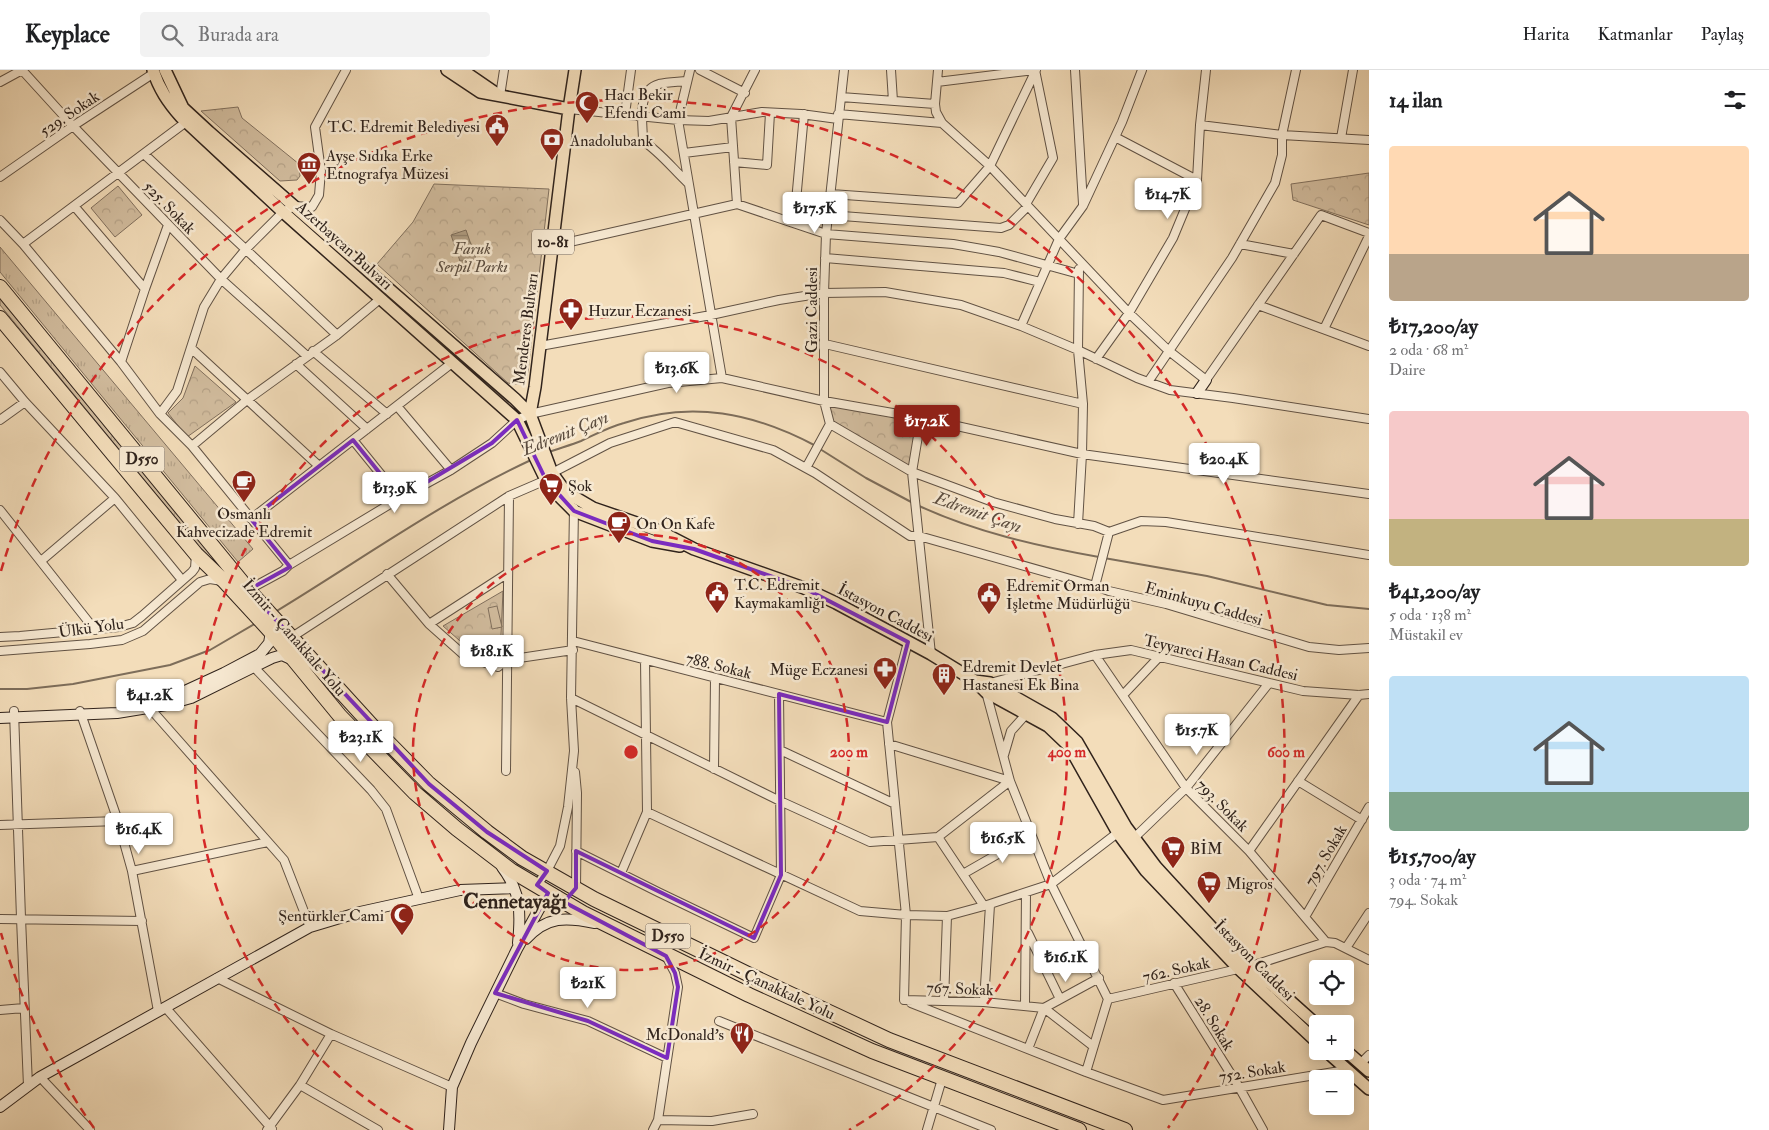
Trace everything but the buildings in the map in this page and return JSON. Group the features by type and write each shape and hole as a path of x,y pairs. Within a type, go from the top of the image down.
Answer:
{"highway":[{"name":"İzmir - Çanakkale Yolu","path":"0,287 245,593 279,632 429,784 487,832 522,858 609,906 889,1040 1125,1130"},
{"name":"İzmir - Çanakkale Yolu","path":"0,318 52,383 196,554 225,582 245,593"},
{"name":"İzmir - Çanakkale Yolu","path":"279,632 293,660 340,716 415,794 512,872 608,926 748,995 863,1047 1078,1130"}],"main road":[{"path":"446,70 480,92 569,109"},
{"path":"462,70 500,96"},
{"name":"Menderes Bulvarı","path":"530,414 575,70"},
{"name":"Azerbaycan Bulvarı","path":"157,71 183,108 516,399 530,414 530,434"},
{"name":"Azerbaycan Bulvarı","path":"157,71 158,86 166,99 186,122 283,212 517,420 530,434"},
{"path":"530,434 547,473"},
{"name":"İstasyon Caddesi","path":"547,473 576,498 602,511 657,530 694,549 804,588 931,654 988,688 1030,710 1052,718 1077,742 1122,830 1146,872 1239,969 1309,1035"},
{"name":"İstasyon Caddesi","path":"547,473 552,489 574,511 652,541 694,549"},
{"name":"İstasyon Caddesi","path":"1122,830 1134,838 1156,867 1212,928 1309,1018"},
{"path":"1354,1058 1365,1067"},
{"path":"1335,1060 1346,1070"},
{"path":"1354,1077 1369,1089"}],"street":[{"path":"0,82 22,70"},
{"name":"525. Sokak","path":"22,70 118,174 221,279 386,414"},
{"path":"160,414 177,391 204,307 221,279 246,249 283,212 294,206 312,207 319,195 321,171 315,127 346,70"},
{"path":"500,96 504,70"},
{"path":"625,114 631,70"},
{"path":"690,70 678,120 722,378"},
{"path":"700,70 745,93"},
{"path":"737,204 732,117 755,70"},
{"name":"Gazi Caddesi","path":"830,424 824,401 825,258 844,70"},
{"path":"891,70 893,101"},
{"path":"938,70 935,104 936,112 942,122 990,166 1129,312 1169,351 1206,380"},
{"path":"937,82 1036,70"},
{"path":"831,194 958,203 990,166 1036,70"},
{"path":"829,215 1001,228 1009,225 1027,205 1052,158 1036,70"},
{"path":"1076,70 1083,206"},
{"path":"1021,326 1059,239 1083,206 1115,137 1142,70"},
{"path":"1096,359 1129,312 1173,238 1197,180 1206,70"},
{"path":"1148,382 1232,258 1275,183 1282,155 1282,134 1296,70"},
{"path":"1341,138 1353,70"},
{"name":"529. Sokak","path":"0,177 157,71"},
{"path":"687,81 659,84 651,88 644,98 642,111 643,141 656,149 662,158 688,184"},
{"path":"841,97 935,104"},
{"path":"569,109 678,120 709,121 770,113 942,122"},
{"path":"734,162 767,165 770,113"},
{"path":"794,223 804,114"},
{"path":"23,244 186,122"},
{"path":"1200,125 1282,134 1369,140"},
{"path":"1115,137 1197,180"},
{"path":"684,153 734,147"},
{"path":"144,154 337,335"},
{"path":"552,246 737,204 826,234 953,244 999,252 1079,274"},
{"path":"75,206 145,289"},
{"path":"1197,394 1320,215 1369,234 1324,330"},
{"path":"0,220 23,244 121,362 160,414 192,446 289,565"},
{"path":"121,362 168,225"},
{"path":"1240,244 1294,254"},
{"path":"825,258 1004,273 1040,282"},
{"path":"1078,524 1083,404 1078,350 1079,260"},
{"path":"540,346 711,315 779,300 824,293 885,292 961,305 1021,326 1170,390 1369,419"},
{"path":"192,446 247,400 337,335 380,299"},
{"path":"1258,306 1369,346"},
{"path":"825,344 1083,404"},
{"path":"191,348 320,466"},
{"path":"251,519 452,363"},
{"path":"296,364 367,429"},
{"path":"0,372 25,402 114,498 182,580"},
{"path":"245,593 400,498 451,470 492,443 517,420 530,414 668,383 722,378 824,401 921,418 1082,454 1369,494"},
{"path":"0,420 25,402"},
{"path":"397,406 451,470"},
{"path":"921,418 912,472 931,654"},
{"name":"Eminkuyu Caddesi","path":"279,632 388,574 547,473 610,443 675,422 773,450 806,468 910,536 919,534 1109,591 1166,604 1309,646 1339,650 1369,648"},
{"path":"806,468 830,424 912,472 993,502 1078,524 1094,526 1109,532 1141,521 1166,522 1369,555"},
{"path":"353,440 400,498"},
{"path":"506,771 508,496"},
{"path":"41,561 114,498"},
{"path":"564,902 576,888 577,793 571,698 574,511 576,498"},
{"path":"0,510 95,630"},
{"path":"1095,586 1109,532"},
{"name":"Ülkü Yolu","path":"0,637 95,630 133,623 195,568 196,554"},
{"path":"429,624 508,573"},
{"path":"388,574 429,624 465,656 498,667 506,660 573,650"},
{"name":"Ülkü Yolu","path":"0,650 122,640 143,631 200,582 210,579 225,582"},
{"path":"250,664 279,632"},
{"name":"788. Sokak","path":"573,641 887,722"},
{"path":"908,642 887,722 906,915 904,1000 1086,1072 1108,998 1051,884 1010,781 988,688"},
{"name":"Teyyareci Hasan Caddesi","path":"988,688 1095,654 1130,650 1304,691 1369,694"},
{"name":"793. Sokak","path":"1095,654 1186,788 1249,851 1326,942"},
{"path":"0,711 15,714 117,713 147,705 191,698 250,664 282,655 293,660"},
{"path":"1122,695 1159,657"},
{"path":"620,873 647,812 645,660"},
{"path":"250,664 371,790 386,809 419,899"},
{"path":"714,769 716,678"},
{"path":"1134,838 1186,788 1269,683"},
{"path":"576,851 754,938 781,875 779,694"},
{"path":"1249,851 1359,695"},
{"path":"571,698 780,801 870,842 938,837 1010,781"},
{"path":"147,705 284,860 310,927"},
{"path":"1003,757 1011,731 1030,710"},
{"path":"81,712 118,821 132,872 162,1009 270,1129 332,1034"},
{"path":"0,718 15,714"},
{"path":"15,714 20,918 28,1086"},
{"path":"889,744 1010,781"},
{"path":"780,750 895,804"},
{"path":"449,1130 452,1087 471,1042 517,949 542,889 547,871 560,846 568,806 574,751"},
{"path":"1298,781 1362,820"},
{"name":"797. Sokak","path":"1305,917 1369,807"},
{"path":"647,812 860,912 906,915 947,916 987,906 1051,884 1122,830"},
{"path":"0,824 118,821"},
{"path":"963,874 1032,835"},
{"path":"938,837 987,906 984,1002"},
{"path":"132,872 268,842"},
{"path":"497,860 514,888 519,904 520,922 517,949"},
{"path":"0,1107 40,1077 310,927 360,912 460,890 514,888"},
{"path":"1025,1005 1026,892"},
{"path":"1346,948 1369,913"},
{"path":"944,1001 947,916"},
{"path":"0,919 142,921"},
{"path":"517,949 533,931 550,920 578,920 608,926"},
{"path":"1027,930 1060,999"},
{"path":"1326,942 1335,943 1369,960"},
{"name":"762. Sokak","path":"1108,998 1251,966 1326,942"},
{"path":"653,1130 658,1120 678,986 675,974 666,956"},
{"path":"217,978 332,1034 452,1087"},
{"path":"1028,1049 1044,1008 1099,978"},
{"name":"28. Sokak","path":"1174,983 1239,1087 1263,1130"},
{"path":"496,993 524,1004 588,1021 667,1058"},
{"name":"767. Sokak","path":"904,1000 984,1002 1044,1008 1093,1046"},
{"path":"0,1010 24,1008"},
{"path":"719,1021 991,1130"},
{"path":"1365,1067 1369,1055"},
{"name":"752. Sokak","path":"1086,1072 1163,1100 1309,1076"},
{"path":"40,1077 90,1130"},
{"path":"927,1130 942,1079"},
{"path":"300,1085 378,1130"},
{"path":"658,1120 712,1121 753,1114"}],"highlighted area":[{"path":"517,420 546,480 574,511 652,541 694,549 804,588 908,642 887,722 779,694 781,875 754,938 576,851 576,888 564,902 666,956 675,973 678,987 667,1058 588,1021 495,993 548,893 537,885 547,871 487,832 429,784 248,590 290,567 251,519 353,440 400,498 492,443"}],"green space":[{"path":"238,107 242,118 299,164 300,176 297,180 280,181 201,111"},
{"path":"1369,173 1369,225 1293,200 1291,184"},
{"name":"Faruk Serpil Parkı","path":"434,184 549,189 528,371 522,383 508,383 377,264 413,222"},
{"path":"118,186 142,215 115,237 91,208"},
{"path":"308,225 510,401 508,402 310,229"},
{"path":"0,247 253,549 238,562 0,272"},
{"path":"0,299 248,600 222,574 0,305"},
{"path":"195,366 236,402 187,437 168,413 183,398"},
{"path":"824,401 921,418 912,472 830,424"},
{"path":"503,591 500,657 495,661 476,655 443,626"},
{"path":"497,606 502,627 492,629 488,608"}],"shaded area":[{"path":"466,230 476,259 461,264 451,235"}],"waterway":[{"name":"Edremit Çayı","path":"549,452 613,427 649,416 698,411 746,418 769,425 816,446"},
{"name":"Edremit Çayı","path":"820,449 866,478 913,503"},
{"name":"Edremit Çayı","path":"275,612 433,513 498,476 531,460"},
{"name":"Edremit Çayı","path":"917,505 961,523 1006,537 1099,557"},
{"name":"Edremit Çayı","path":"1104,558 1207,576 1327,605 1369,609"},
{"name":"Edremit Çayı","path":"0,689 27,689 73,684 170,665 210,650 256,623"}],"place":[{"name":"Hacı Bekir Efendi Cami","path":"587,124"},
{"name":"T.C. Edremit Belediyesi","path":"497,147"},
{"name":"Anadolubank","path":"552,161"},
{"name":"Ayşe Sıdıka Erke Etnografya Müzesi","path":"309,185"},
{"name":"Huzur Eczanesi","path":"571,331"},
{"name":"Osmanlı Kahvecizade Edremit","path":"244,503"},
{"name":"Şok","path":"551,506"},
{"name":"On On Kafe","path":"619,544"},
{"name":"T.C. Edremit Kaymakamlığı","path":"717,614"},
{"name":"Edremit Orman İşletme Müdürlüğü","path":"989,615"},
{"name":"Müge Eczanesi","path":"885,690"},
{"name":"Edremit Devlet Hastanesi Ek Bina","path":"944,696"},
{"name":"BİM","path":"1173,869"},
{"name":"Migros","path":"1209,904"},
{"name":"Şentürkler Cami","path":"402,936"},
{"name":"McDonald's","path":"742,1055"}],"district":[{"name":"Cennetayağı","path":"515,901"}]}
